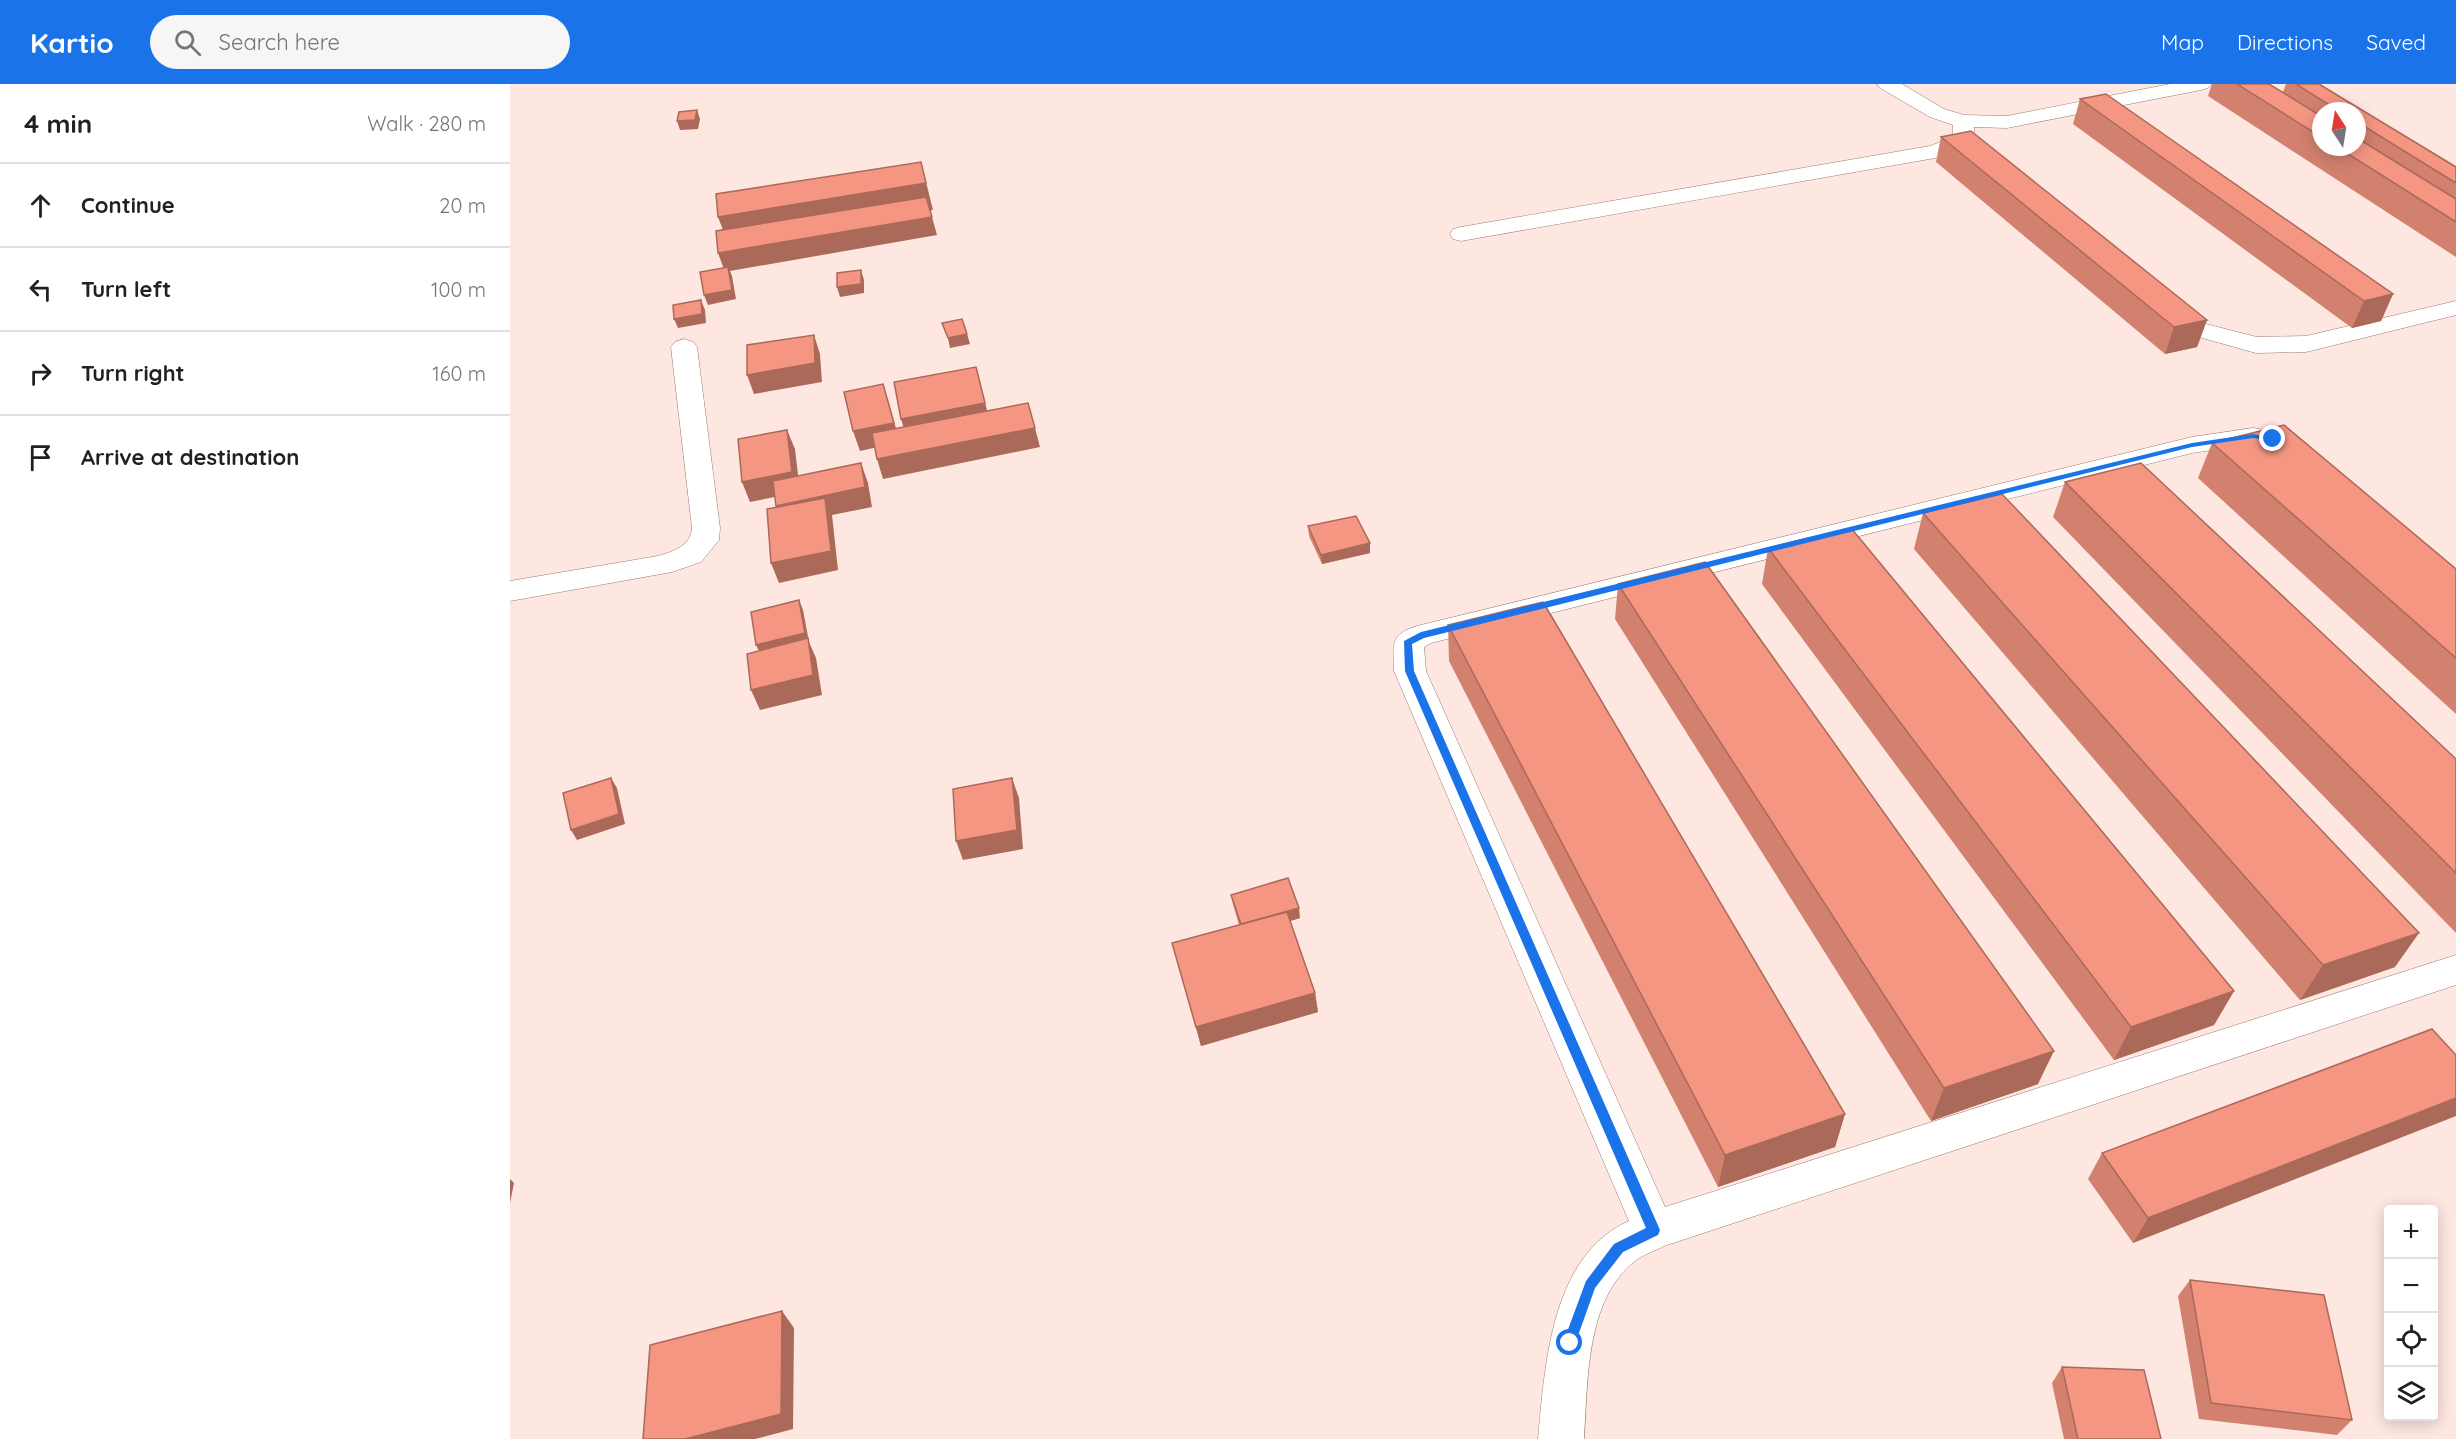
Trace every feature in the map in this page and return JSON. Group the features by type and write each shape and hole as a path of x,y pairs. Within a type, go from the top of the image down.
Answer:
{"street":[{"path":"1887,84 1964,131 2011,178"},
{"path":"1461,234 1935,152 1964,131 2201,84"},
{"path":"2090,106 2119,126"},
{"path":"2150,291 2196,329 2256,345 2306,344 2387,316 2456,308"},
{"path":"510,591 662,565 690,555 705,540 706,528 684,347"},
{"path":"1654,1230 1410,671 1408,643 1421,636 2192,445 2253,436 2284,442"},
{"path":"1561,1439 1570,1343 1590,1285 1619,1248 1654,1230 2456,970"}],"building":[{"path":"2237,84 2269,84 2312,110 2312,131"},
{"path":"2296,84 2319,84 2349,102 2325,102"},
{"path":"2106,94 2393,294 2364,301 2080,99"},
{"path":"697,110 695,120 677,121 679,112"},
{"path":"2366,112 2456,167 2456,183 2366,128"},
{"path":"1971,131 2207,320 2174,327 1941,137"},
{"path":"2366,144 2456,199 2456,222 2351,156 2366,156"},
{"path":"921,162 926,183 718,217 716,194"},
{"path":"926,197 932,217 718,253 716,231"},
{"path":"728,267 732,290 704,295 700,272"},
{"path":"861,270 861,284 837,287 837,273"},
{"path":"701,300 702,314 674,319 673,305"},
{"path":"962,319 967,334 948,338 942,323"},
{"path":"814,335 815,363 747,375 747,345"},
{"path":"976,367 985,403 901,419 894,382"},
{"path":"883,384 894,423 853,431 844,392"},
{"path":"1028,403 1035,428 877,459 872,433"},
{"path":"2284,425 2456,569 2456,658 2212,443"},
{"path":"787,430 792,472 742,482 738,439"},
{"path":"861,463 865,487 776,506 773,481"},
{"path":"2141,463 2456,759 2456,873 2065,482"},
{"path":"2002,494 2419,933 2323,965 1923,513"},
{"path":"825,498 831,551 771,563 767,509"},
{"path":"1356,516 1370,543 1321,555 1308,526"},
{"path":"1851,528 2234,991 2131,1027 1768,548"},
{"path":"1705,562 2054,1051 1944,1088 1618,584"},
{"path":"799,600 805,633 756,645 751,612"},
{"path":"1543,602 1845,1114 1725,1155 1448,625"},
{"path":"808,638 813,675 751,690 747,654"},
{"path":"611,778 619,814 571,830 563,793"},
{"path":"1012,778 1017,830 956,841 953,789"},
{"path":"1288,878 1299,908 1241,924 1231,895"},
{"path":"1287,912 1315,993 1196,1027 1172,943"},
{"path":"2432,1029 2456,1055 2456,1098 2148,1218 2102,1153"},
{"path":"2190,1280 2324,1295 2352,1420 2211,1403"},
{"path":"782,1311 781,1414 685,1439 643,1439 650,1345"},
{"path":"2062,1367 2144,1370 2161,1439 2078,1439"}],"route":[{"path":"1570,1343 1590,1285 1619,1248 1654,1230 1410,671 1407,656 1408,643 1421,636 2192,445 2253,436 2273,439"}]}
